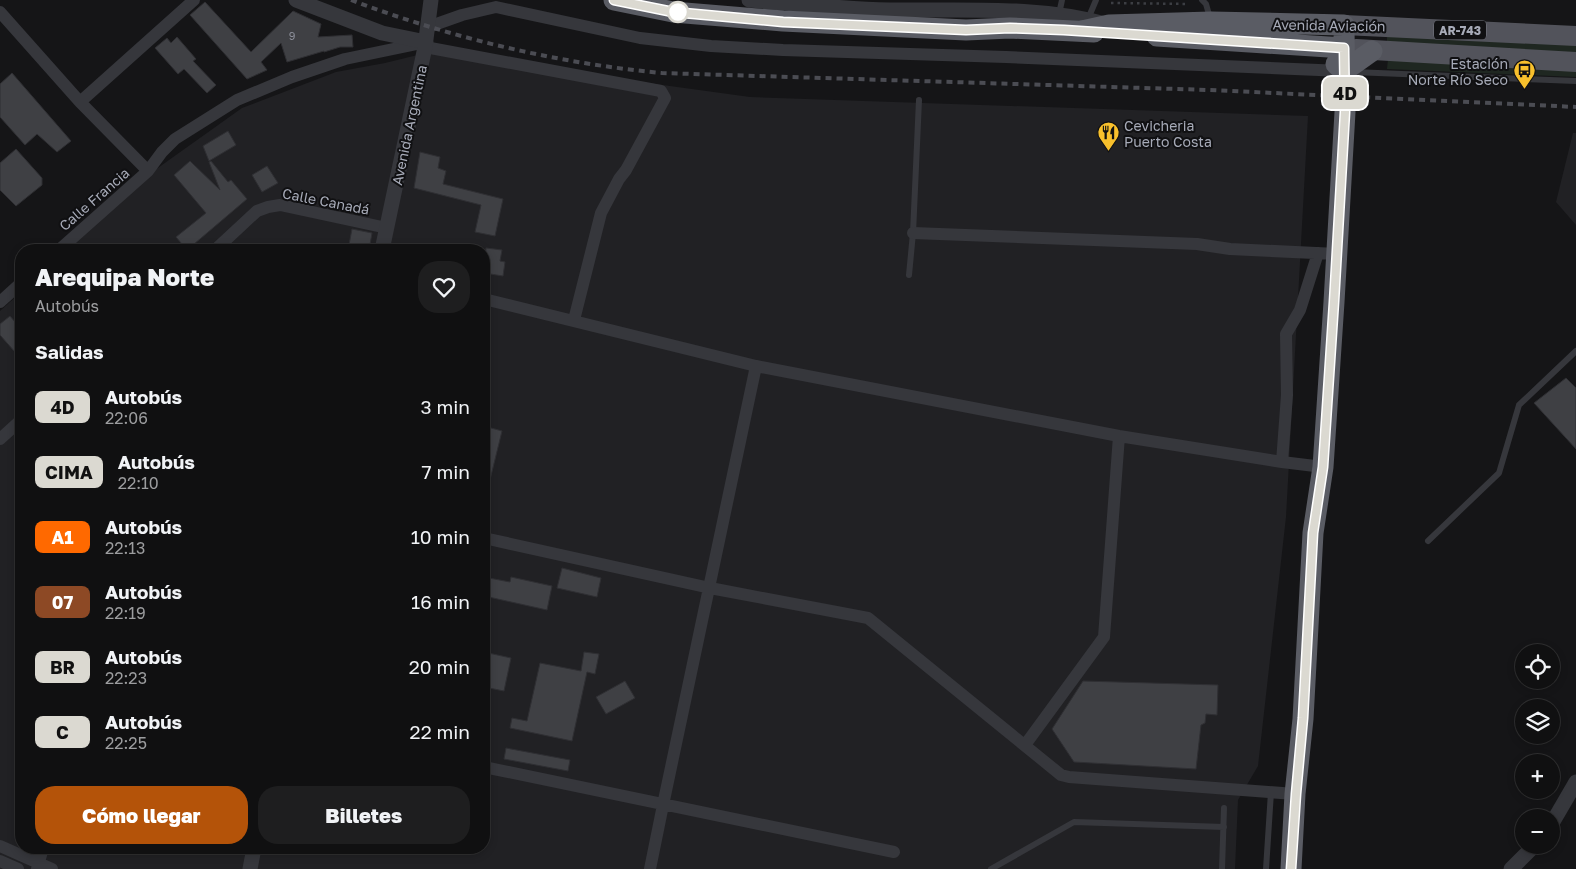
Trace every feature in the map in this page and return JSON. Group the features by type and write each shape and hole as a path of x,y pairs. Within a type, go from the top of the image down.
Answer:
{"highway":[{"name":"Avenida Aviación","path":"614,0 652,4 673,12 783,22 966,30 1007,20 1088,16 1306,45 1344,48"},
{"name":"Avenida Aviación","path":"1088,16 1110,25 1211,22 1344,25"},
{"path":"1291,869 1303,718 1313,533 1323,467 1328,254 1345,112 1344,25"},
{"path":"1306,45 1344,71"},
{"path":"1344,71 1372,51"}],"main road":[{"name":"Avenida Aviación","path":"1344,25 1576,36"},
{"name":"Avenida Aviación","path":"1344,48 1576,62"}],"street":[{"path":"80,102 194,0"},
{"path":"296,0 382,33 426,39 661,91 665,98 601,213 574,320"},
{"name":"Avenida Argentina","path":"383,244 426,39 431,0"},
{"path":"749,0 1007,20 1059,15 1088,16"},
{"path":"426,39 462,15 496,7 640,38 711,46 1344,71"},
{"path":"0,12 80,102 148,171"},
{"name":"Calle Francia","path":"66,244 148,171 162,152 175,139 237,100 267,87 345,59 426,39"},
{"path":"132,154 139,157 162,152"},
{"name":"Calle Canadá","path":"222,244 258,211 268,207 280,206 387,228"},
{"path":"913,233 1197,244 1230,249 1328,254 1286,334 1287,396 1282,462"},
{"path":"0,302 15,288"},
{"path":"490,300 756,366 1119,436 1323,467"},
{"path":"650,869 756,366"},
{"path":"0,439 15,425"},
{"path":"1025,745 1104,637 1119,436"},
{"path":"490,539 710,588 868,618 1061,775 1296,794"},
{"path":"490,768 894,852"},
{"path":"1560,810 1576,782"},
{"path":"0,846 15,854"},
{"path":"15,854 38,866 52,869"},
{"path":"250,869 253,854"},
{"path":"1511,869 1526,854"},
{"path":"0,861 18,869"}],"lane":[{"path":"1059,15 1062,0"},
{"path":"1202,0 1206,4 1211,22"},
{"path":"1344,71 1576,81"},
{"path":"909,275 913,233 919,100"},
{"path":"1428,541 1499,473 1518,405 1576,351"},
{"path":"1266,869 1271,792"},
{"path":"1222,869 1224,808"},
{"path":"991,869 1074,822 1224,826"}],"path":[{"path":"1111,3 1189,4"}],"shaded area":[{"path":"1387,31 1576,41 1576,55 1387,45"},
{"path":"438,50 502,63 750,97 1308,116 1286,517 1258,766 1238,800 1235,869 0,869 0,311 15,297 15,854 490,854 490,244 74,244 155,170 242,108 336,72 385,63"},
{"path":"1388,59 1576,69 1576,77 1387,69"},
{"path":"1573,133 1576,133 1576,225 1556,202"}],"building":[{"path":"205,2 251,52 293,11 321,24 318,37 352,35 353,47 340,47 287,62 281,43 261,62 267,70 247,79 190,15"},
{"path":"177,37 196,59 193,61 216,85 207,93 184,69 178,74 155,48 167,38 171,43"},
{"path":"12,73 71,141 57,152 37,134 25,145 0,117 0,84"},
{"path":"228,131 236,145 209,161 203,146"},
{"path":"16,149 42,178 42,185 16,206 0,190 0,163"},
{"path":"420,152 440,157 438,168 446,171 443,184 503,199 495,236 475,232 481,205 414,188"},
{"path":"190,161 220,190 209,162 211,161 228,182 231,180 247,199 194,244 182,244 176,237 206,213 174,175"},
{"path":"267,166 278,183 262,192 252,175"},
{"path":"352,229 372,233 370,244 349,244"},
{"path":"490,248 502,250 500,261 505,262 503,276 490,274"},
{"path":"10,316 15,322 15,352 0,335 0,324"},
{"path":"1566,378 1576,388 1576,449 1534,403"},
{"path":"490,428 502,431 490,480"},
{"path":"562,568 601,578 597,597 557,588"},
{"path":"511,577 552,586 547,610 490,597 490,578 510,582"},
{"path":"584,652 599,654 595,674 587,672 572,741 510,728 512,718 527,721 540,663 581,671"},
{"path":"490,653 511,658 504,691 490,688"},
{"path":"625,681 635,698 606,714 596,697"},
{"path":"1083,681 1218,685 1217,715 1206,714 1205,723 1201,725 1196,769 1074,762 1052,729"},
{"path":"506,748 570,760 568,771 504,759"}],"railway":[{"path":"351,0 427,26 504,47 582,63 662,73 1209,90 1576,107"}],"bus line":[{"name":"4D","path":"614,0 673,12 783,22 966,30 1010,28 1064,30 1344,48 1345,112 1334,302 1323,467 1313,533 1303,718 1291,869"}],"place":[{"name":"Estación Norte Río Seco","path":"1524,90"},
{"name":"Cevicheria Puerto Costa","path":"1108,152"}]}
